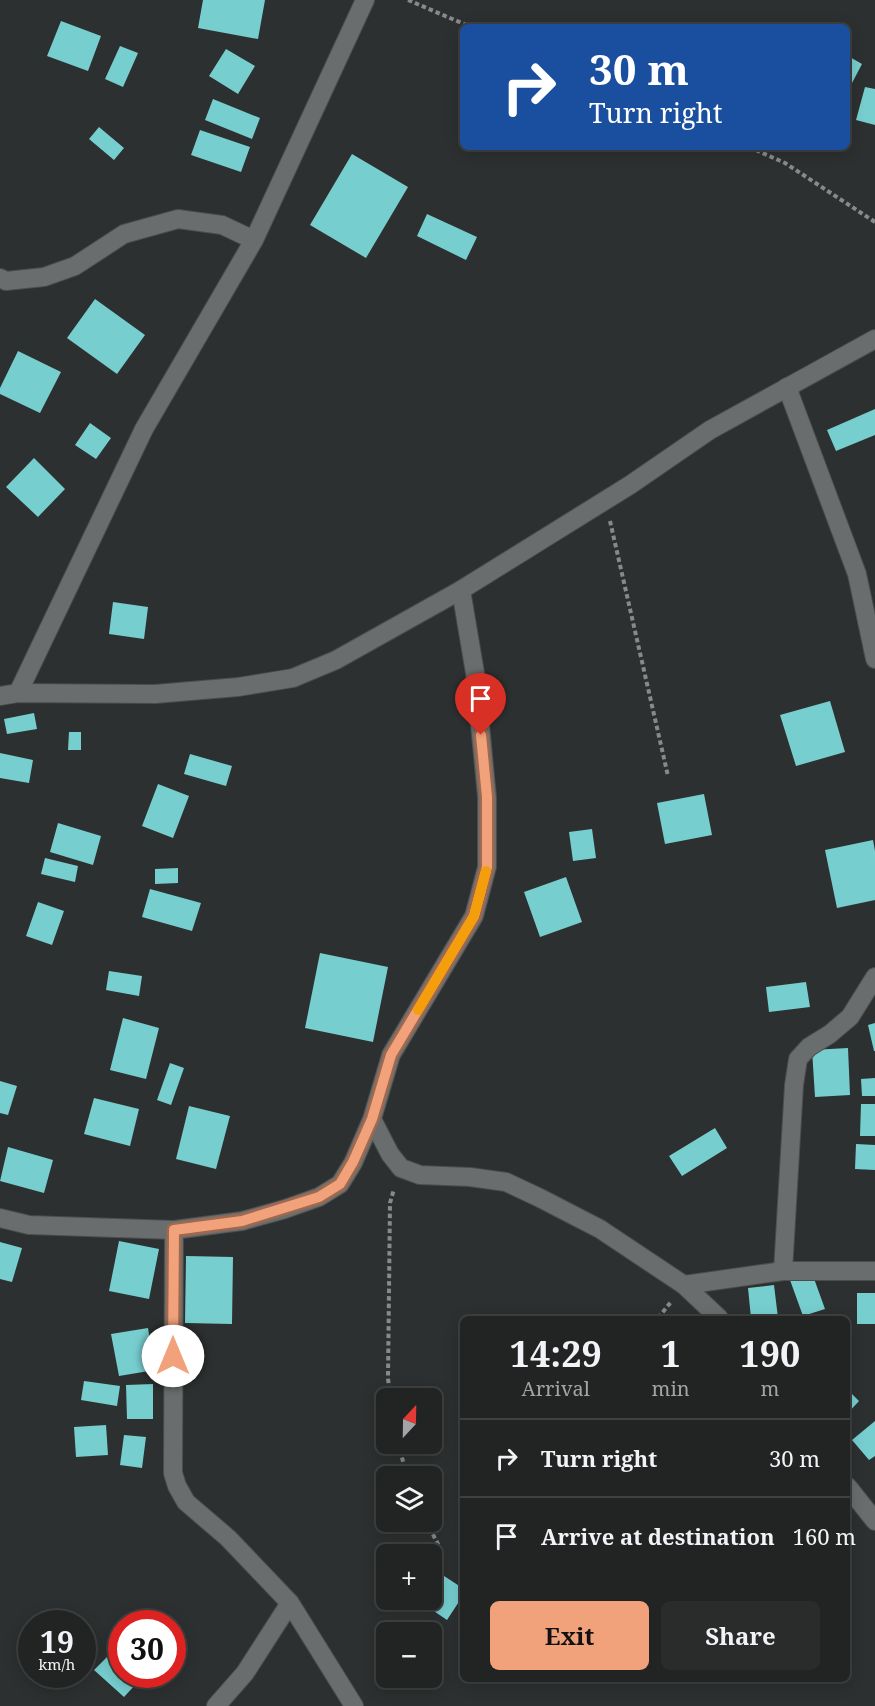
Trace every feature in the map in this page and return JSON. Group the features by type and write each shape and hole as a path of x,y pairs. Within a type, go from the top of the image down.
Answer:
{"street":[{"path":"365,0 254,240 144,429 9,695 155,694 238,687 293,678 336,660 461,591 606,500 710,430 875,339"},
{"path":"0,278 6,281 44,277 75,266 124,234 178,219 222,225 254,240"},
{"path":"787,387 857,574 875,658"},
{"path":"0,1218 29,1224 174,1230 242,1221 319,1197 340,1184 353,1162 372,1119 391,1055 474,916 487,867 487,797 475,673 461,591"},
{"path":"783,1271 794,1085 798,1059 809,1047 830,1034 850,1017 875,977"},
{"path":"372,1119 390,1154 401,1168 420,1175 470,1177 506,1182 600,1229 684,1285 717,1316"},
{"path":"174,1230 173,1473 177,1486 186,1502 228,1538 290,1603 354,1706"},
{"path":"684,1285 783,1271 875,1271"},
{"path":"850,1490 875,1521"},
{"path":"216,1706 245,1673 290,1603"}],"path":[{"path":"408,0 464,24"},
{"path":"756,150 785,163 875,222"},
{"path":"606,500 668,776"},
{"path":"389,1388 390,1203 401,1168"}],"building":[{"path":"203,0 265,0 258,39 198,28"},
{"path":"61,21 101,36 88,71 47,56"},
{"path":"120,46 138,53 123,87 105,79"},
{"path":"226,49 255,66 238,94 209,76"},
{"path":"850,57 862,64 852,83 850,82"},
{"path":"865,87 875,89 875,125 856,120"},
{"path":"213,99 260,118 252,139 205,120"},
{"path":"99,127 124,148 114,160 89,139"},
{"path":"200,130 250,147 241,172 191,155"},
{"path":"352,154 408,187 366,258 310,225"},
{"path":"427,214 477,237 466,260 417,236"},
{"path":"95,299 145,335 117,374 67,338"},
{"path":"18,351 61,372 40,413 0,394 0,388"},
{"path":"875,409 875,435 836,451 827,430"},
{"path":"90,423 111,438 96,459 75,445"},
{"path":"34,458 65,489 38,517 6,487"},
{"path":"113,602 148,607 144,639 109,634"},
{"path":"830,701 845,752 796,766 780,715"},
{"path":"34,713 37,729 7,734 4,719"},
{"path":"69,732 81,732 81,750 68,750"},
{"path":"0,753 33,760 29,783 0,778"},
{"path":"190,754 232,766 226,786 184,774"},
{"path":"158,784 189,796 173,838 142,826"},
{"path":"704,794 712,835 665,844 657,803"},
{"path":"58,823 101,836 93,865 50,852"},
{"path":"592,829 596,858 573,861 569,832"},
{"path":"873,840 875,900 837,908 825,850"},
{"path":"45,858 78,866 75,882 41,874"},
{"path":"178,868 178,883 155,884 155,869"},
{"path":"566,877 582,922 540,937 524,892"},
{"path":"150,889 201,903 192,931 142,917"},
{"path":"38,902 64,911 52,945 26,936"},
{"path":"320,953 388,967 373,1042 305,1028"},
{"path":"109,971 142,976 139,996 106,990"},
{"path":"806,982 810,1007 769,1012 766,987"},
{"path":"123,1018 159,1028 146,1079 110,1070"},
{"path":"875,1023 875,1051 874,1051 868,1025"},
{"path":"848,1048 850,1095 815,1097 812,1050"},
{"path":"170,1063 184,1068 171,1105 157,1100"},
{"path":"875,1078 875,1096 862,1096 861,1079"},
{"path":"0,1081 17,1086 8,1115 0,1113"},
{"path":"94,1098 139,1109 130,1146 84,1134"},
{"path":"861,1104 875,1104 875,1136 860,1136"},
{"path":"189,1106 230,1116 216,1169 176,1159"},
{"path":"715,1128 727,1148 682,1176 669,1156"},
{"path":"856,1144 875,1145 875,1170 855,1169"},
{"path":"8,1147 53,1160 44,1193 0,1181"},
{"path":"119,1241 159,1249 149,1299 109,1291"},
{"path":"0,1242 22,1248 12,1282 0,1279"},
{"path":"186,1256 233,1257 232,1324 185,1323"},
{"path":"812,1273 825,1309 803,1316 790,1280"},
{"path":"774,1285 778,1316 751,1316 748,1288"},
{"path":"857,1293 875,1293 875,1324 857,1324"},
{"path":"148,1328 155,1370 119,1376 111,1334"},
{"path":"84,1381 120,1386 117,1406 81,1400"},
{"path":"153,1384 153,1419 127,1419 126,1385"},
{"path":"850,1392 859,1401 850,1411"},
{"path":"875,1421 875,1456 869,1460 852,1440"},
{"path":"106,1425 108,1455 76,1457 74,1427"},
{"path":"124,1435 146,1437 142,1468 120,1465"},
{"path":"442,1575 460,1586 460,1600 447,1620 432,1610 442,1610"},
{"path":"108,1658 108,1683 96,1672 96,1668"},
{"path":"114,1688 132,1688 124,1697"}],"slow traffic":[{"path":"418,1010 474,916 486,871"}],"route":[{"path":"173,1356 174,1230 242,1221 319,1197 340,1184 353,1162 372,1119 391,1055 474,916 487,867 487,797 481,735"}]}
